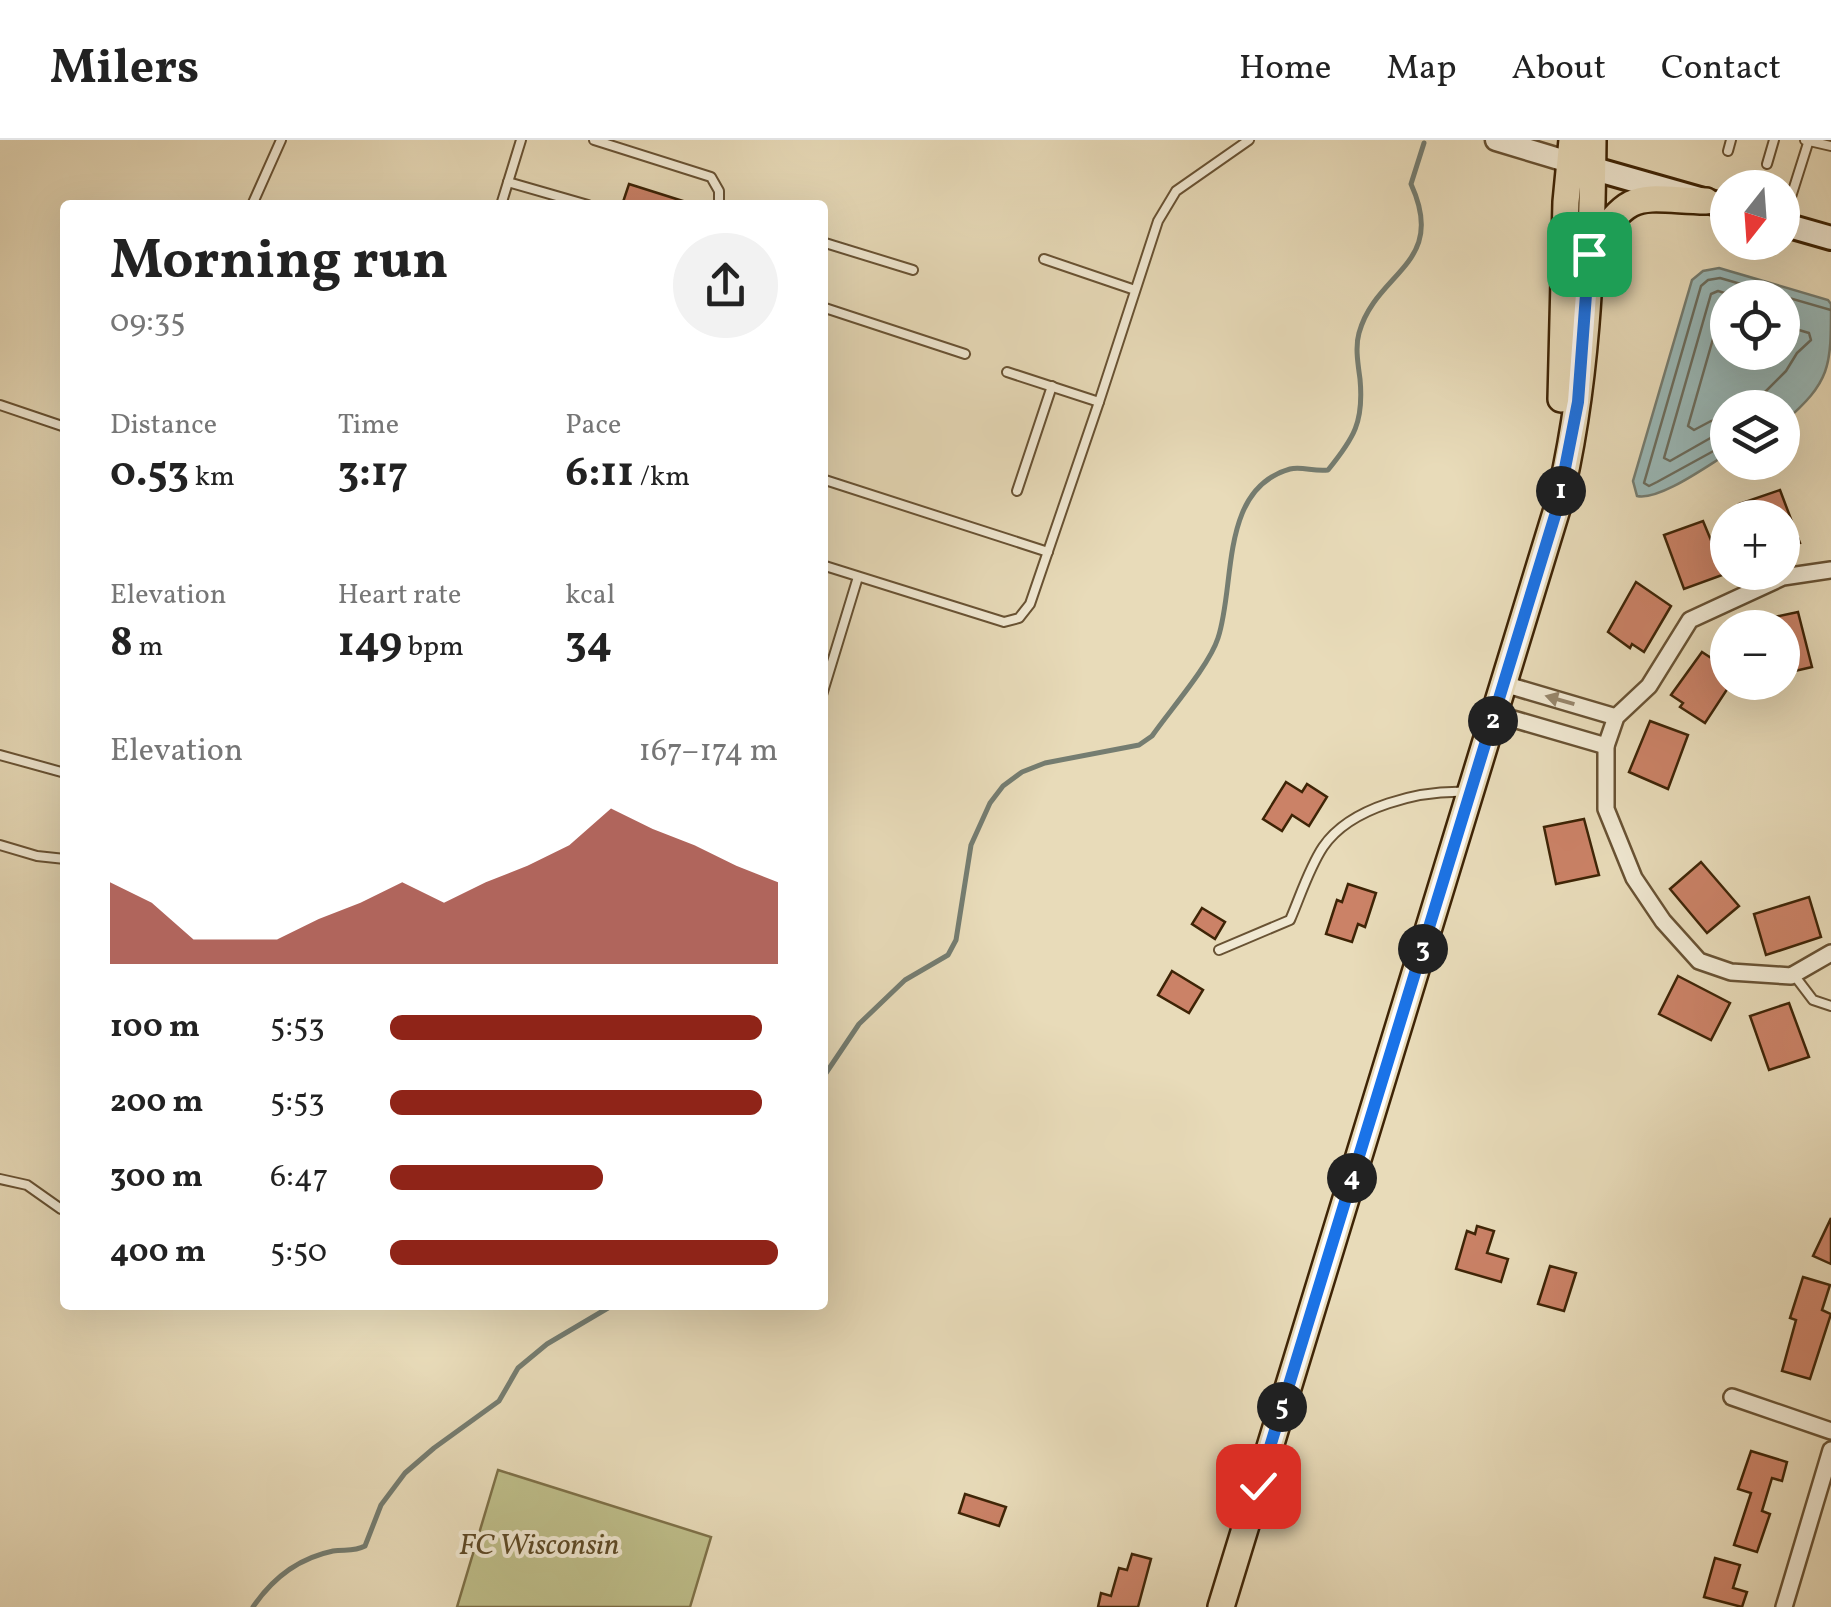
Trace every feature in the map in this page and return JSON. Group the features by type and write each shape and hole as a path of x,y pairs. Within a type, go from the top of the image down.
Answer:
{"main road":[{"path":"1534,576 1564,375 1578,157 1593,140"},
{"path":"1578,157 1710,202"},
{"path":"1221,1607 1557,509 1575,422 1589,254 1578,157"},
{"path":"1589,254 1611,218 1633,202 1710,204"},
{"path":"1800,229 1831,238"}],"street":[{"path":"1496,140 1578,157"},
{"path":"1831,570 1784,577 1690,620 1649,686 1616,717 1606,746 1606,808 1634,878 1662,922 1700,960 1731,972 1794,974 1831,953"},
{"path":"1504,684 1616,717"},
{"path":"1496,714 1606,746"},
{"path":"1732,1397 1831,1430"},
{"path":"1784,1607 1831,1450"}],"lane":[{"path":"254,200 281,140"},
{"path":"503,200 521,140"},
{"path":"594,140 711,178 719,191 719,200"},
{"path":"828,567 1004,622 1019,618 1030,604 1158,221 1176,191 1249,140"},
{"path":"1728,151 1731,140"},
{"path":"1767,164 1774,140"},
{"path":"1799,170 1808,140 1831,146"},
{"path":"508,182 571,200"},
{"path":"828,244 913,270"},
{"path":"1044,259 1135,290"},
{"path":"828,308 965,354"},
{"path":"1007,372 1098,402"},
{"path":"1016,491 1052,386"},
{"path":"0,405 60,425"},
{"path":"828,481 1048,552"},
{"path":"828,662 858,576"},
{"path":"0,756 60,772"},
{"path":"1219,950 1290,920 1324,847 1343,827 1370,810 1433,791 1472,792"},
{"path":"0,844 60,858"},
{"path":"1794,974 1814,1000 1831,1006"},
{"path":"0,1179 27,1185 60,1207"}],"green space":[{"name":"FC Wisconsin","path":"498,1470 711,1537 690,1607 457,1607"}],"water":[{"path":"1719,268 1760,280 1710,280 1710,370 1800,370 1800,292 1831,304 1825,372 1800,407 1800,390 1710,390 1710,465 1670,488 1637,496 1633,481 1692,280 1703,271"}],"building":[{"path":"629,184 680,200 624,200"},
{"path":"1780,490 1784,500 1751,500"},
{"path":"1703,521 1710,538 1710,579 1684,589 1664,535"},
{"path":"1636,582 1671,606 1644,652 1632,644 1630,648 1608,632"},
{"path":"1800,620 1812,667 1800,670"},
{"path":"1702,652 1710,657 1710,700 1720,700 1705,723 1680,707 1683,703 1671,695"},
{"path":"1650,721 1688,735 1668,789 1629,772"},
{"path":"1286,782 1302,792 1307,784 1327,797 1309,826 1292,815 1282,831 1263,819"},
{"path":"1584,819 1599,875 1556,884 1544,827"},
{"path":"1701,862 1739,906 1707,933 1670,889"},
{"path":"1348,884 1376,893 1365,927 1358,924 1352,942 1326,934 1337,900 1342,902"},
{"path":"1809,897 1821,937 1766,955 1754,914"},
{"path":"1202,908 1225,922 1215,939 1192,924"},
{"path":"1172,971 1203,990 1189,1013 1158,995"},
{"path":"1678,976 1730,1003 1711,1040 1659,1014"},
{"path":"1789,1003 1809,1057 1769,1070 1750,1016"},
{"path":"1831,1218 1831,1264 1813,1256"},
{"path":"1477,1226 1494,1231 1487,1253 1508,1259 1501,1282 1456,1269 1467,1231 1475,1234"},
{"path":"1550,1266 1576,1273 1564,1311 1538,1304"},
{"path":"1803,1277 1830,1285 1822,1310 1831,1314 1810,1379 1782,1371 1796,1320 1790,1318"},
{"path":"1751,1451 1787,1462 1782,1481 1772,1478 1762,1511 1770,1514 1757,1552 1734,1545 1751,1493 1738,1489"},
{"path":"965,1494 1006,1507 999,1526 959,1513"},
{"path":"1132,1554 1151,1559 1138,1607 1098,1607 1101,1593 1111,1596 1119,1568 1127,1570"},
{"path":"1715,1558 1740,1565 1733,1588 1747,1592 1742,1607 1704,1597"}],"waterway":[{"path":"828,1070 859,1024 905,980 948,955 956,940 971,845 990,803 1003,786 1022,772 1045,763 1139,745 1152,736 1198,674 1218,638 1234,541 1251,496 1267,480 1290,469 1328,470 1345,448 1360,407 1359,333 1368,312 1415,250 1421,233 1420,211 1411,184 1424,143"},
{"path":"253,1607 269,1587 298,1564 321,1554 365,1546 381,1505 405,1473 499,1401 518,1368 547,1344 605,1310"}],"route":[{"path":"1258,1486 1557,509 1578,402 1589,254"}]}
